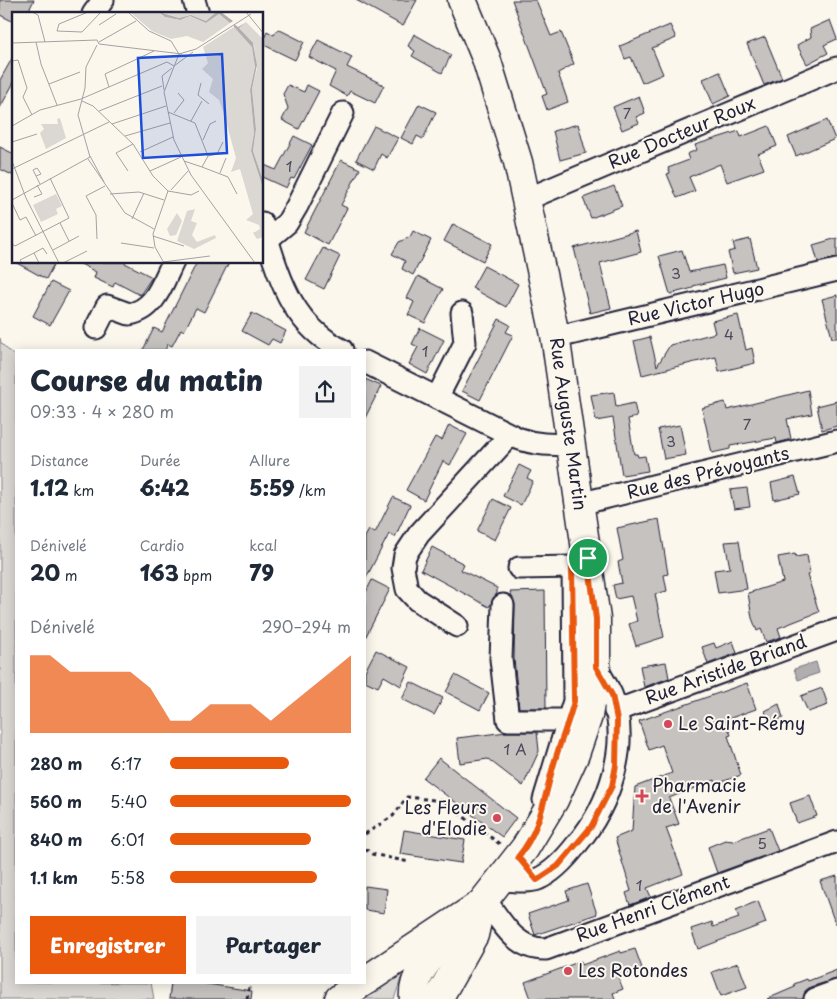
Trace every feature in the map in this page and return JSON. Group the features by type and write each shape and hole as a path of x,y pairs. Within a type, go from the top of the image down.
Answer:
{"main road":[{"name":"Rue Auguste Martin","path":"462,0 486,58 527,196 555,335 580,504 580,562 596,619 596,667"},
{"path":"414,999 413,989 420,972 518,857 537,830 576,754 588,716 596,667"},
{"path":"366,981 483,899"},
{"path":"438,999 474,935 483,899"},
{"path":"339,999 361,984"}],"street":[{"path":"94,12 103,0"},
{"name":"Rue Docteur Roux","path":"527,196 539,194 837,68"},
{"path":"339,349 302,319 291,303 283,287 265,231 287,223 343,114"},
{"path":"96,328 107,306 129,314 147,307 154,299 172,264"},
{"name":"Rue Victor Hugo","path":"555,335 570,334 837,270"},
{"path":"437,398 465,343 462,313"},
{"path":"366,362 510,435 532,444 548,446 572,444"},
{"path":"457,626 417,600 407,589 403,568 405,555 419,534 510,435"},
{"name":"Rue des Prévoyants","path":"580,504 837,441"},
{"path":"518,568 580,562 574,701 555,759 537,830"},
{"path":"503,605 501,659 508,720 569,720"},
{"name":"Rue Aristide Briand","path":"615,711 837,630"},
{"name":"Rue Auguste Martin","path":"483,899 537,880 558,866 591,827 612,786 618,745 615,711 612,695 596,667"},
{"name":"Rue Henri Clément","path":"483,899 518,940 535,949 546,949 837,842"},
{"path":"815,999 837,991"}],"path":[{"path":"366,833 393,816 407,797 443,801 518,857"},
{"path":"366,850 372,854 409,862"},
{"path":"247,999 250,984"}],"shaded area":[{"path":"0,338 1,343 15,357 15,984 151,984 154,999 0,999"},
{"path":"816,662 819,673 798,680 794,669"},
{"path":"405,967 394,999 348,999"}],"building":[{"path":"0,0 34,0 28,12 12,12 12,21 0,15"},
{"path":"356,0 417,0 403,26"},
{"path":"512,0 536,0 551,36 561,32 574,64 558,73 568,102 547,110 542,96 547,94"},
{"path":"830,20 837,39 824,45 828,53 807,64 797,45 811,37 810,29"},
{"path":"670,25 676,38 652,48 663,74 642,83 631,57 625,59 620,46"},
{"path":"278,29 304,42 295,60 264,45 267,31 274,35"},
{"path":"414,34 451,55 442,73 412,56 415,51 408,46"},
{"path":"765,37 782,78 764,85 747,44"},
{"path":"318,40 352,57 347,67 384,85 375,103 350,91 347,96 329,86 336,71 309,57"},
{"path":"12,59 12,86 0,108 0,80"},
{"path":"720,72 730,96 713,104 703,79"},
{"path":"288,85 304,92 307,85 319,91 299,129 282,120 288,108 283,94"},
{"path":"639,96 645,113 636,117 639,123 622,130 613,107"},
{"path":"419,104 436,112 423,139 417,136 413,144 401,138"},
{"path":"827,120 835,139 796,156 788,137"},
{"path":"578,124 586,153 560,160 553,131"},
{"path":"374,126 398,138 387,158 381,154 374,169 356,160"},
{"path":"769,126 777,146 758,154 764,169 727,182 720,164 689,177 695,191 677,198 667,174 670,173 668,168 689,160 687,154 697,150 695,145 739,131 741,137"},
{"path":"294,136 312,145 294,179 291,178 286,188 264,178 264,165 276,170"},
{"path":"0,147 12,153 12,175 0,169"},
{"path":"341,160 360,169 341,205 347,208 328,245 304,232"},
{"path":"614,186 622,206 591,218 583,198"},
{"path":"453,224 492,244 483,261 444,241"},
{"path":"413,231 431,240 413,275 402,269 405,261 392,254 399,242 410,237"},
{"path":"636,231 641,252 600,263 611,308 590,313 574,248"},
{"path":"837,238 837,258 818,262 813,245"},
{"path":"750,239 757,268 733,273 728,252 735,250 733,243"},
{"path":"323,248 340,256 324,289 306,280"},
{"path":"682,250 689,272 723,265 726,278 670,294 659,256"},
{"path":"19,264 54,264 46,279"},
{"path":"81,264 127,264 152,277 140,295 115,282 113,287 94,278 96,272"},
{"path":"196,264 228,264 204,312 196,308 184,331 181,329 172,346 168,344 166,349 144,349 154,328 162,332"},
{"path":"484,266 518,284 506,307 472,288"},
{"path":"418,276 443,289 425,323 408,315 414,302 407,298"},
{"path":"51,282 69,291 50,325 33,316"},
{"path":"837,295 837,338 832,338 822,299"},
{"path":"252,313 286,331 280,343 272,339 268,345 242,331"},
{"path":"738,315 746,350 752,348 755,363 719,372 716,357 642,375 634,341 650,337 657,366 670,345 715,333 712,321"},
{"path":"499,319 510,325 506,332 513,335 480,400 462,391"},
{"path":"420,328 444,340 427,374 409,364 418,347 412,344"},
{"path":"366,379 381,386 366,416"},
{"path":"808,390 812,414 787,419 791,439 777,443 776,438 730,446 730,449 712,453 702,408 725,402 727,410"},
{"path":"614,392 616,407 634,403 637,417 628,419 634,454 637,454 638,457 645,456 648,471 622,475 613,418 596,421 591,395"},
{"path":"837,401 837,426 822,430 817,406"},
{"path":"449,425 467,434 450,465 443,461 424,500 406,490 435,437 442,440"},
{"path":"680,425 686,455 664,459 658,429"},
{"path":"519,465 531,471 527,478 533,481 521,505 503,496"},
{"path":"795,477 800,494 774,500 771,483"},
{"path":"747,488 750,507 734,509 730,490"},
{"path":"393,497 410,505 395,537 389,534 366,578 366,535 369,530 375,533"},
{"path":"493,499 511,508 495,540 477,531"},
{"path":"659,519 668,574 664,575 667,591 655,594 664,637 636,646 629,624 637,621 631,596 616,599 613,585 622,583 618,562 623,560 617,528"},
{"path":"739,541 747,589 718,593 714,570 730,568 725,542"},
{"path":"432,547 464,564 461,570 497,588 497,593 489,607 421,570"},
{"path":"795,554 796,557 807,555 810,574 807,575 819,612 778,628 781,637 766,642 761,629 757,631 752,618 748,593 783,582 778,557"},
{"path":"372,580 390,589 366,636 366,592"},
{"path":"545,591 546,708 519,708 514,659 515,605 510,592"},
{"path":"733,641 737,653 708,664 702,647 714,643 716,648"},
{"path":"376,650 410,667 401,686 384,676 378,687 366,681 366,669"},
{"path":"666,662 669,678 644,687 640,666"},
{"path":"455,675 489,693 480,710 446,692"},
{"path":"411,682 443,698 434,715 402,699"},
{"path":"747,683 756,709 725,720 731,735 728,736 741,775 716,784 715,780 669,798 679,824 666,828 683,874 647,888 651,897 630,905 626,893 631,891 615,838 632,831 635,787 672,773 662,745 649,750 639,721"},
{"path":"822,688 828,705 808,712 801,696"},
{"path":"779,704 783,718 769,723 765,711"},
{"path":"507,732 537,732 539,751 523,786 488,759 460,763 457,738"},
{"path":"439,758 516,818 502,837 423,778"},
{"path":"810,796 817,816 797,823 790,803"},
{"path":"769,828 778,851 717,873 708,847 725,840 733,841"},
{"path":"404,830 465,840 461,863 400,854"},
{"path":"837,876 837,923 835,923 820,881"},
{"path":"587,884 597,914 535,935 528,914 569,900 566,891"},
{"path":"366,886 387,889 384,913 366,910"},
{"path":"758,901 766,923 698,949 691,929 712,922 713,927 739,918 736,910"},
{"path":"635,949 642,968 618,977 623,989 613,993 615,999 531,999 525,982 581,961 582,965 620,951 621,953"},
{"path":"738,963 747,987 721,996 712,972"},
{"path":"837,970 837,979 810,987 805,991 803,999 767,999 795,987 794,984"},
{"path":"171,984 208,984 252,991 251,999 169,999"}],"place":[{"name":"Le Saint-Rémy","path":"668,724"},
{"name":"Pharmacie de l'Avenir","path":"642,796"},
{"name":"Les Fleurs d'Elodie","path":"497,818"},
{"name":"Les Rotondes","path":"568,971"}],"route":[{"path":"588,558 598,646 596,667 612,695 617,720 618,745 616,765 612,786 604,806 591,827 558,866 537,880 518,857 537,830 555,759 574,701 572,567 588,558"}]}
